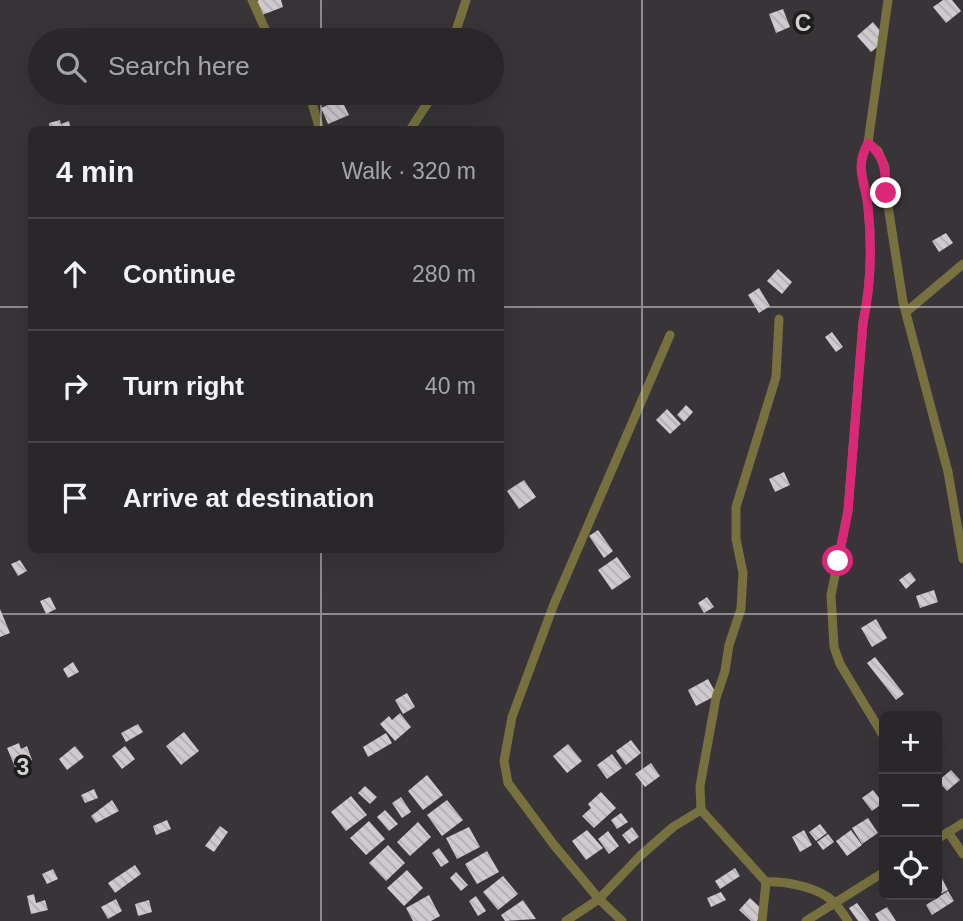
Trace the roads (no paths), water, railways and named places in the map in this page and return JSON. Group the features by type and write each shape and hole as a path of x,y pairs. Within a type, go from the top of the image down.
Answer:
{"street":[{"path":"252,0 265,28"},
{"path":"457,28 466,0"},
{"path":"879,729 840,664 834,647 831,595 848,511 863,323 869,295 868,205 860,171 868,143 889,3"},
{"path":"313,105 319,126"},
{"path":"413,126 426,105"},
{"path":"868,143 878,151 885,167 886,193 906,312 948,471 963,559"},
{"path":"906,312 963,264"},
{"path":"762,921 766,882 701,810 699,786 716,698 741,609 743,573 736,539 736,507 776,377 779,319"},
{"path":"622,921 599,899 554,845 508,783 504,761 512,717 554,604 670,335"},
{"path":"566,921 599,899 640,856 673,827 701,810"},
{"path":"940,837 963,822"},
{"path":"948,832 963,854"},
{"path":"806,921 879,875"},
{"path":"766,882 777,881 808,888 826,896 848,921"}]}
